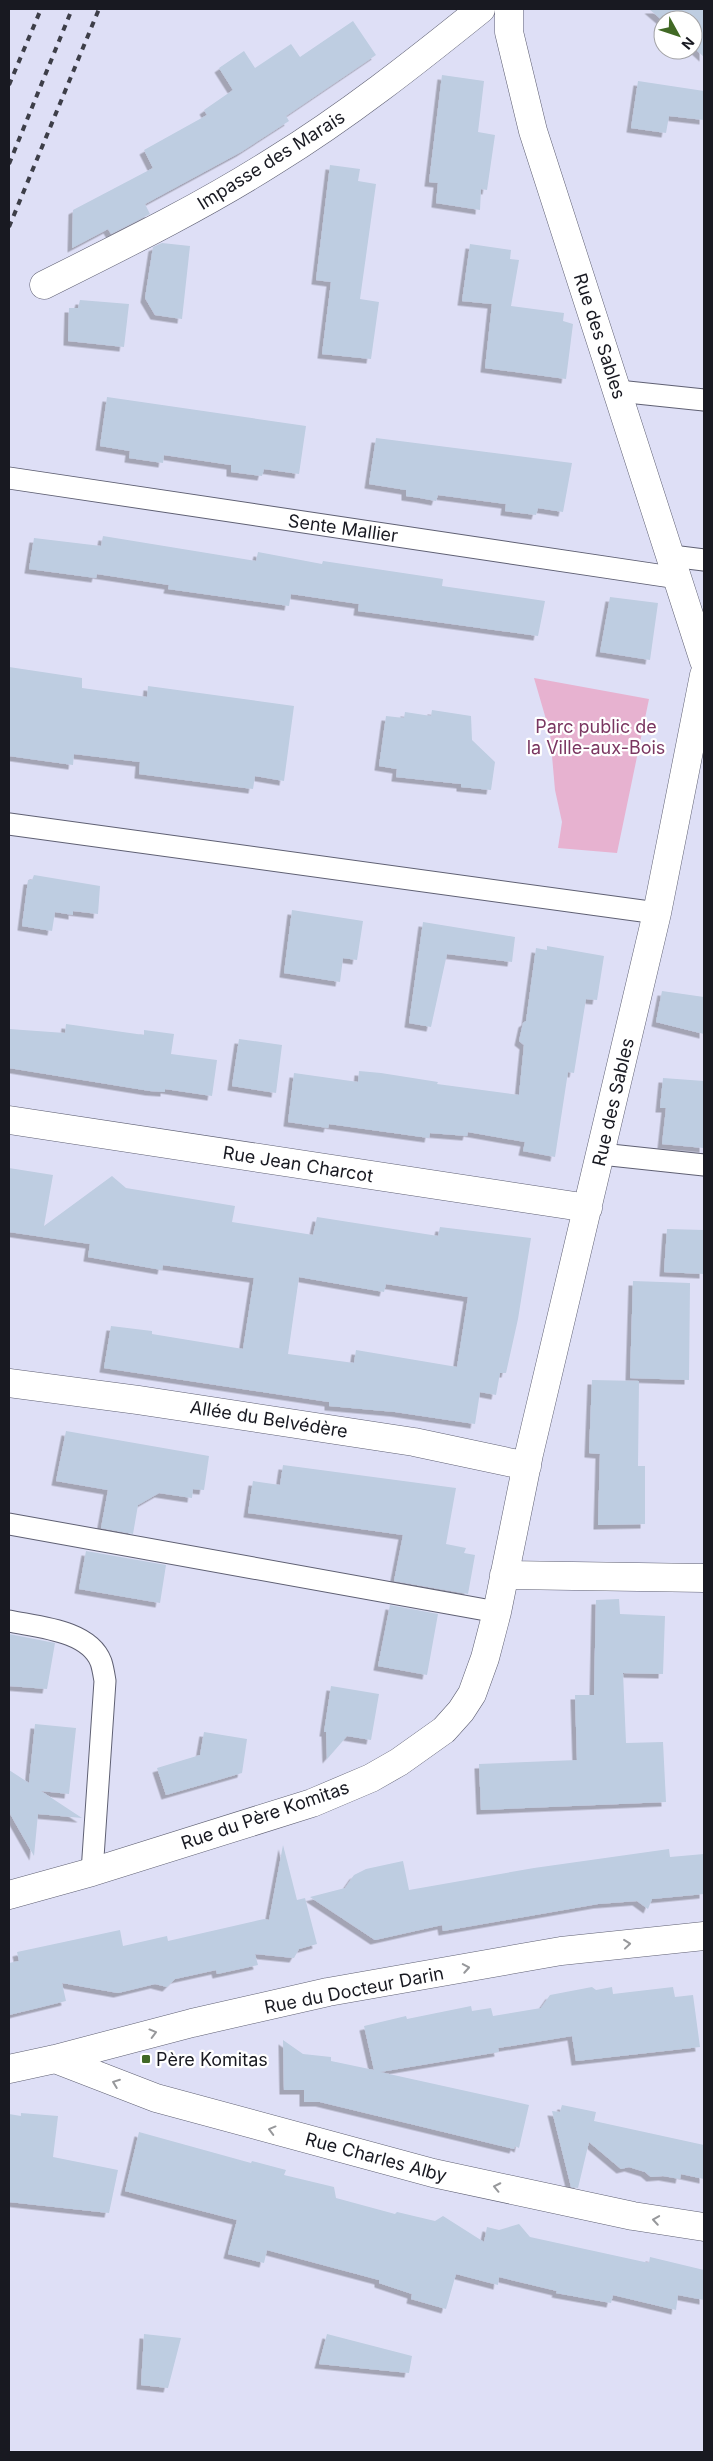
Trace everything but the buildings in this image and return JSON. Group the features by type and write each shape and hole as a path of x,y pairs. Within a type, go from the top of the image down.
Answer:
{"street":[{"name":"Impasse des Marais","path":"44,285 162,226 274,162 386,85 481,9"},
{"name":"Rue des Sables","path":"509,9 509,32 533,131 704,661"},
{"name":"Rue des Sables","path":"515,1526 527,1466 657,913 694,784 704,675"},
{"name":"Rue Jean Charcot","path":"9,1120 588,1208"},
{"name":"Allée du Belvédère","path":"9,1383 166,1404 414,1442 527,1466"},
{"name":"Rue du Père Komitas","path":"9,1895 92,1872 312,1803 371,1778 399,1762 444,1730 461,1711 472,1694 485,1658 497,1612 515,1526"},
{"path":"504,1575 704,1578"},
{"name":"Rue du Docteur Darin","path":"9,2069 55,2059 192,2023 328,1992 561,1952 704,1936"},
{"name":"Rue Charles Alby","path":"55,2059 156,2098 433,2173 633,2216 704,2227"}],"lane":[{"path":"618,391 704,400"},
{"name":"Sente Mallier","path":"9,478 675,567 704,560"},
{"path":"9,824 657,913"},
{"path":"601,1154 704,1166"},
{"path":"9,1524 497,1612"},
{"path":"9,1621 65,1632 86,1643 101,1661 104,1682 92,1872"}],"green space":[{"name":"Parc public de la Ville-aux-Bois","path":"534,678 649,699 617,853 558,848 562,822 555,790 550,733"}],"railway":[{"path":"9,85 41,9"},
{"path":"9,164 72,9"},
{"path":"9,227 99,9"}],"place":[{"name":"Père Komitas","path":"146,2059"}]}
